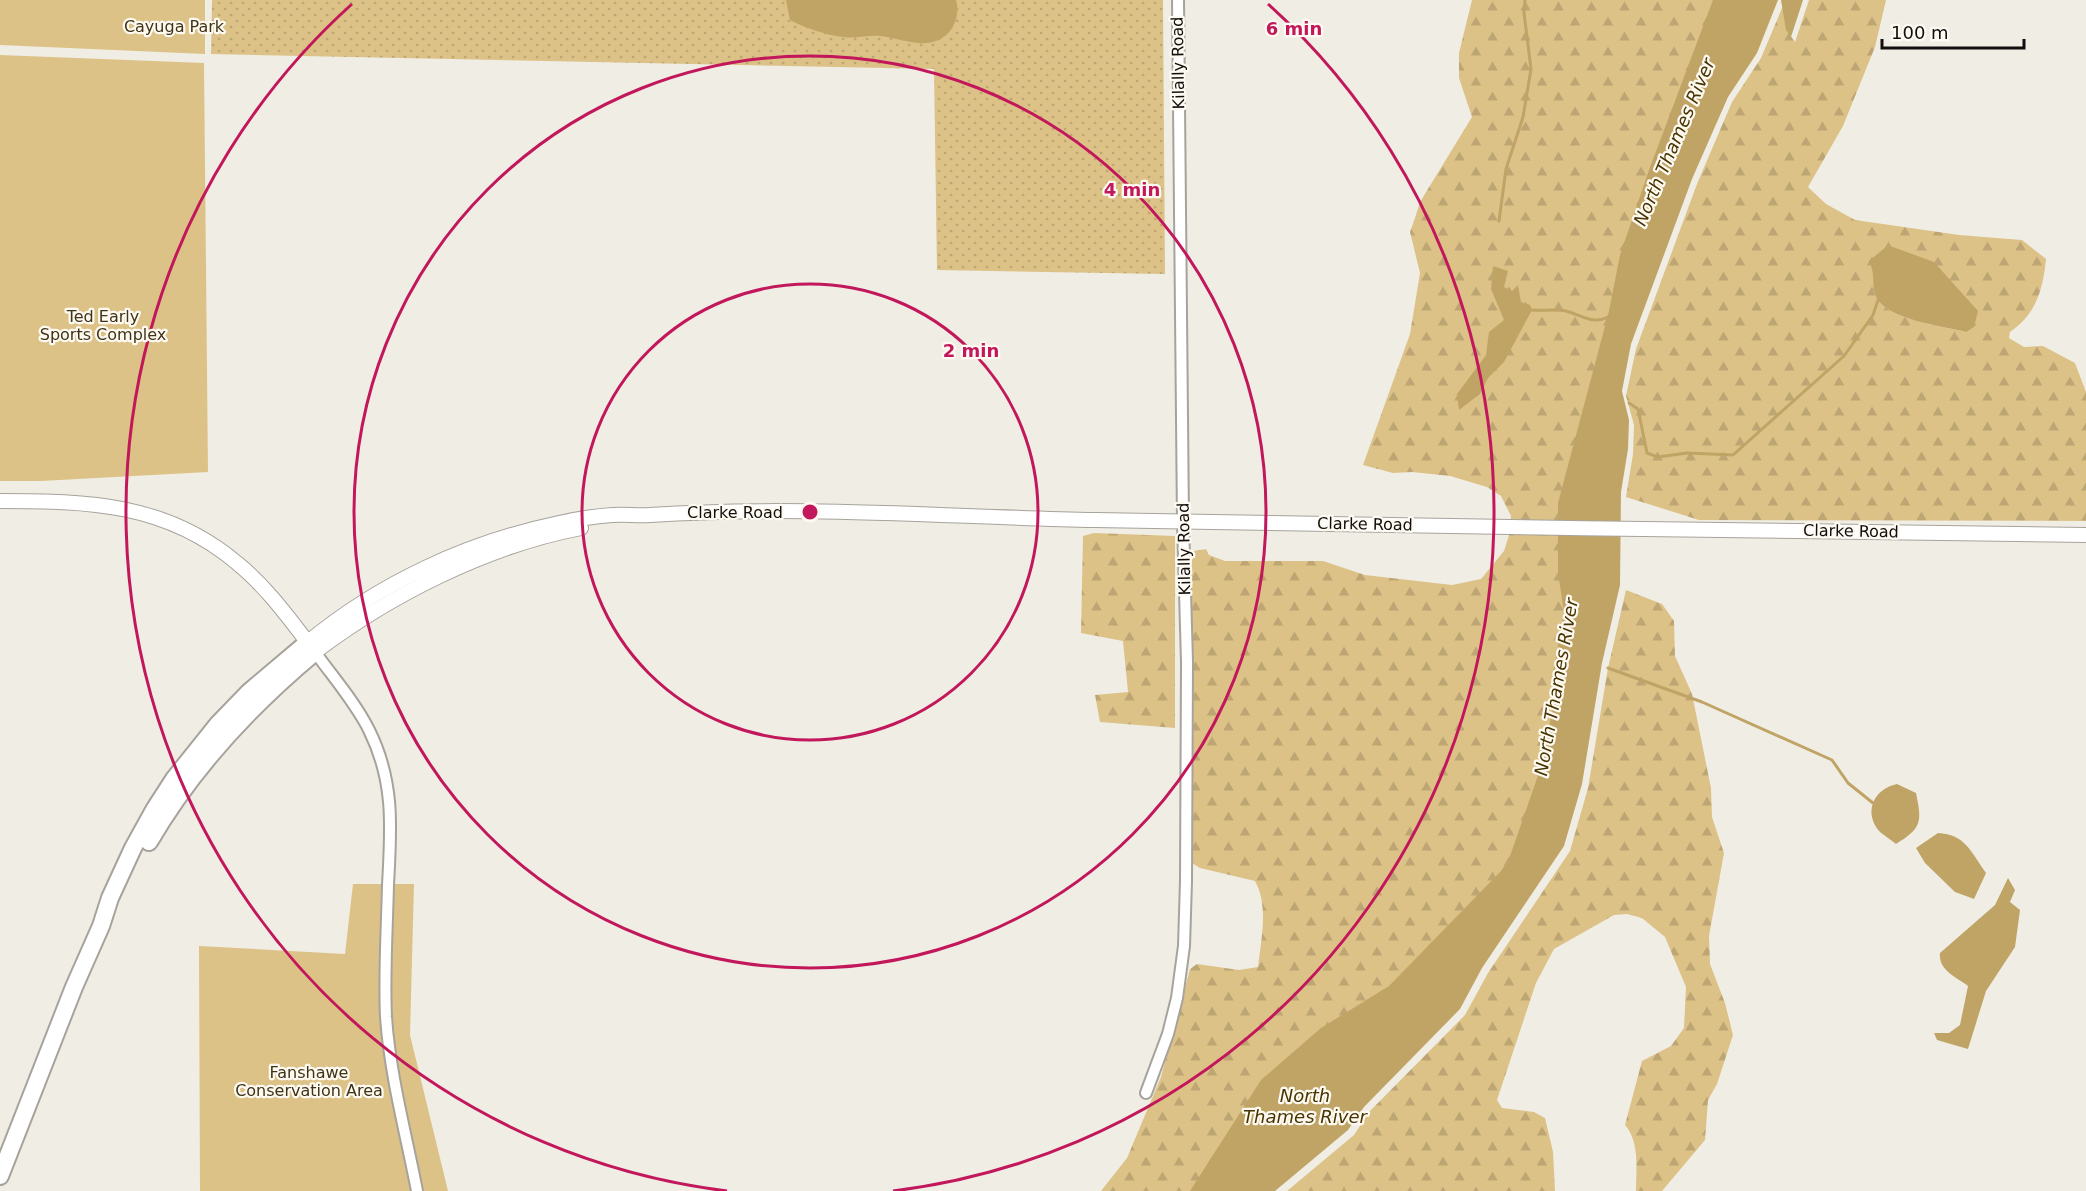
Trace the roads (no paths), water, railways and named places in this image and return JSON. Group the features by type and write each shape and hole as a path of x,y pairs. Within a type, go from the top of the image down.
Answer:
{"highway":[{"path":"0,1176 74,987 101,926 164,817 203,762 311,647"}],"main road":[{"path":"0,501 79,502 105,505 148,516 189,531 237,562 311,647"},
{"name":"Clarke Road","path":"311,647 392,600 456,569 522,544 565,531 644,515 684,512 762,511 1183,522 2086,535"}],"street":[{"name":"Kilally Road","path":"1146,1093 1168,1034 1178,989 1184,946 1186,881 1187,662 1183,522 1178,0"},
{"path":"311,647 369,729 388,782 391,828 386,1018 393,1070 417,1191"}],"water":[{"path":"786,0 956,0 957,12 956,20 943,38 917,43 880,36 843,37 816,31 790,20"},
{"name":"North Thames River","path":"1713,0 1778,0 1757,53 1728,97 1692,179 1631,344 1622,391 1629,420 1628,449 1621,492 1620,585 1602,663 1582,784 1564,846 1482,968 1460,1009 1364,1107 1348,1130 1275,1191 1190,1191 1261,1080 1321,1028 1389,986 1501,871 1509,859 1542,764 1552,712 1552,679 1564,612 1558,573 1558,503 1609,311 1620,255 1649,170"},
{"path":"1781,0 1803,0 1791,37 1786,30"},
{"path":"1886,247 1893,247 1934,262 1978,311 1974,327 1966,332 1916,321 1903,317 1882,305 1876,297 1869,261"},
{"path":"1493,266 1508,271 1504,287 1512,291 1518,285 1521,302 1530,305 1532,310 1504,362 1488,378 1480,394 1459,410 1457,394 1486,355 1489,332 1504,320 1491,289"},
{"path":"1897,784 1916,793 1919,818 1911,833 1896,844 1880,832 1875,825 1872,810 1877,796"},
{"path":"1938,833 1947,834 1961,841 1986,873 1974,899 1955,892 1925,863 1916,848"},
{"path":"2008,878 2015,890 2010,902 2020,910 2015,947 1986,991 1968,1049 1937,1040 1934,1033 1949,1033 1960,1025 1968,986 1945,969 1940,953 1995,905"}],"waterway":[{"path":"1499,221 1506,169 1523,117 1531,69 1524,13 1525,0"},
{"path":"1629,403 1638,409 1647,453 1658,457 1687,453 1733,455 1844,356 1873,315 1878,300"},
{"path":"1532,310 1566,311 1592,320 1608,317"},
{"path":"1608,668 1702,702 1832,760 1848,783 1873,803"}],"park label":[{"name":"Cayuga Park","path":"174,26"},
{"name":"Ted Early Sports Complex","path":"103,325"},
{"name":"Fanshawe Conservation Area","path":"309,1081"}]}
